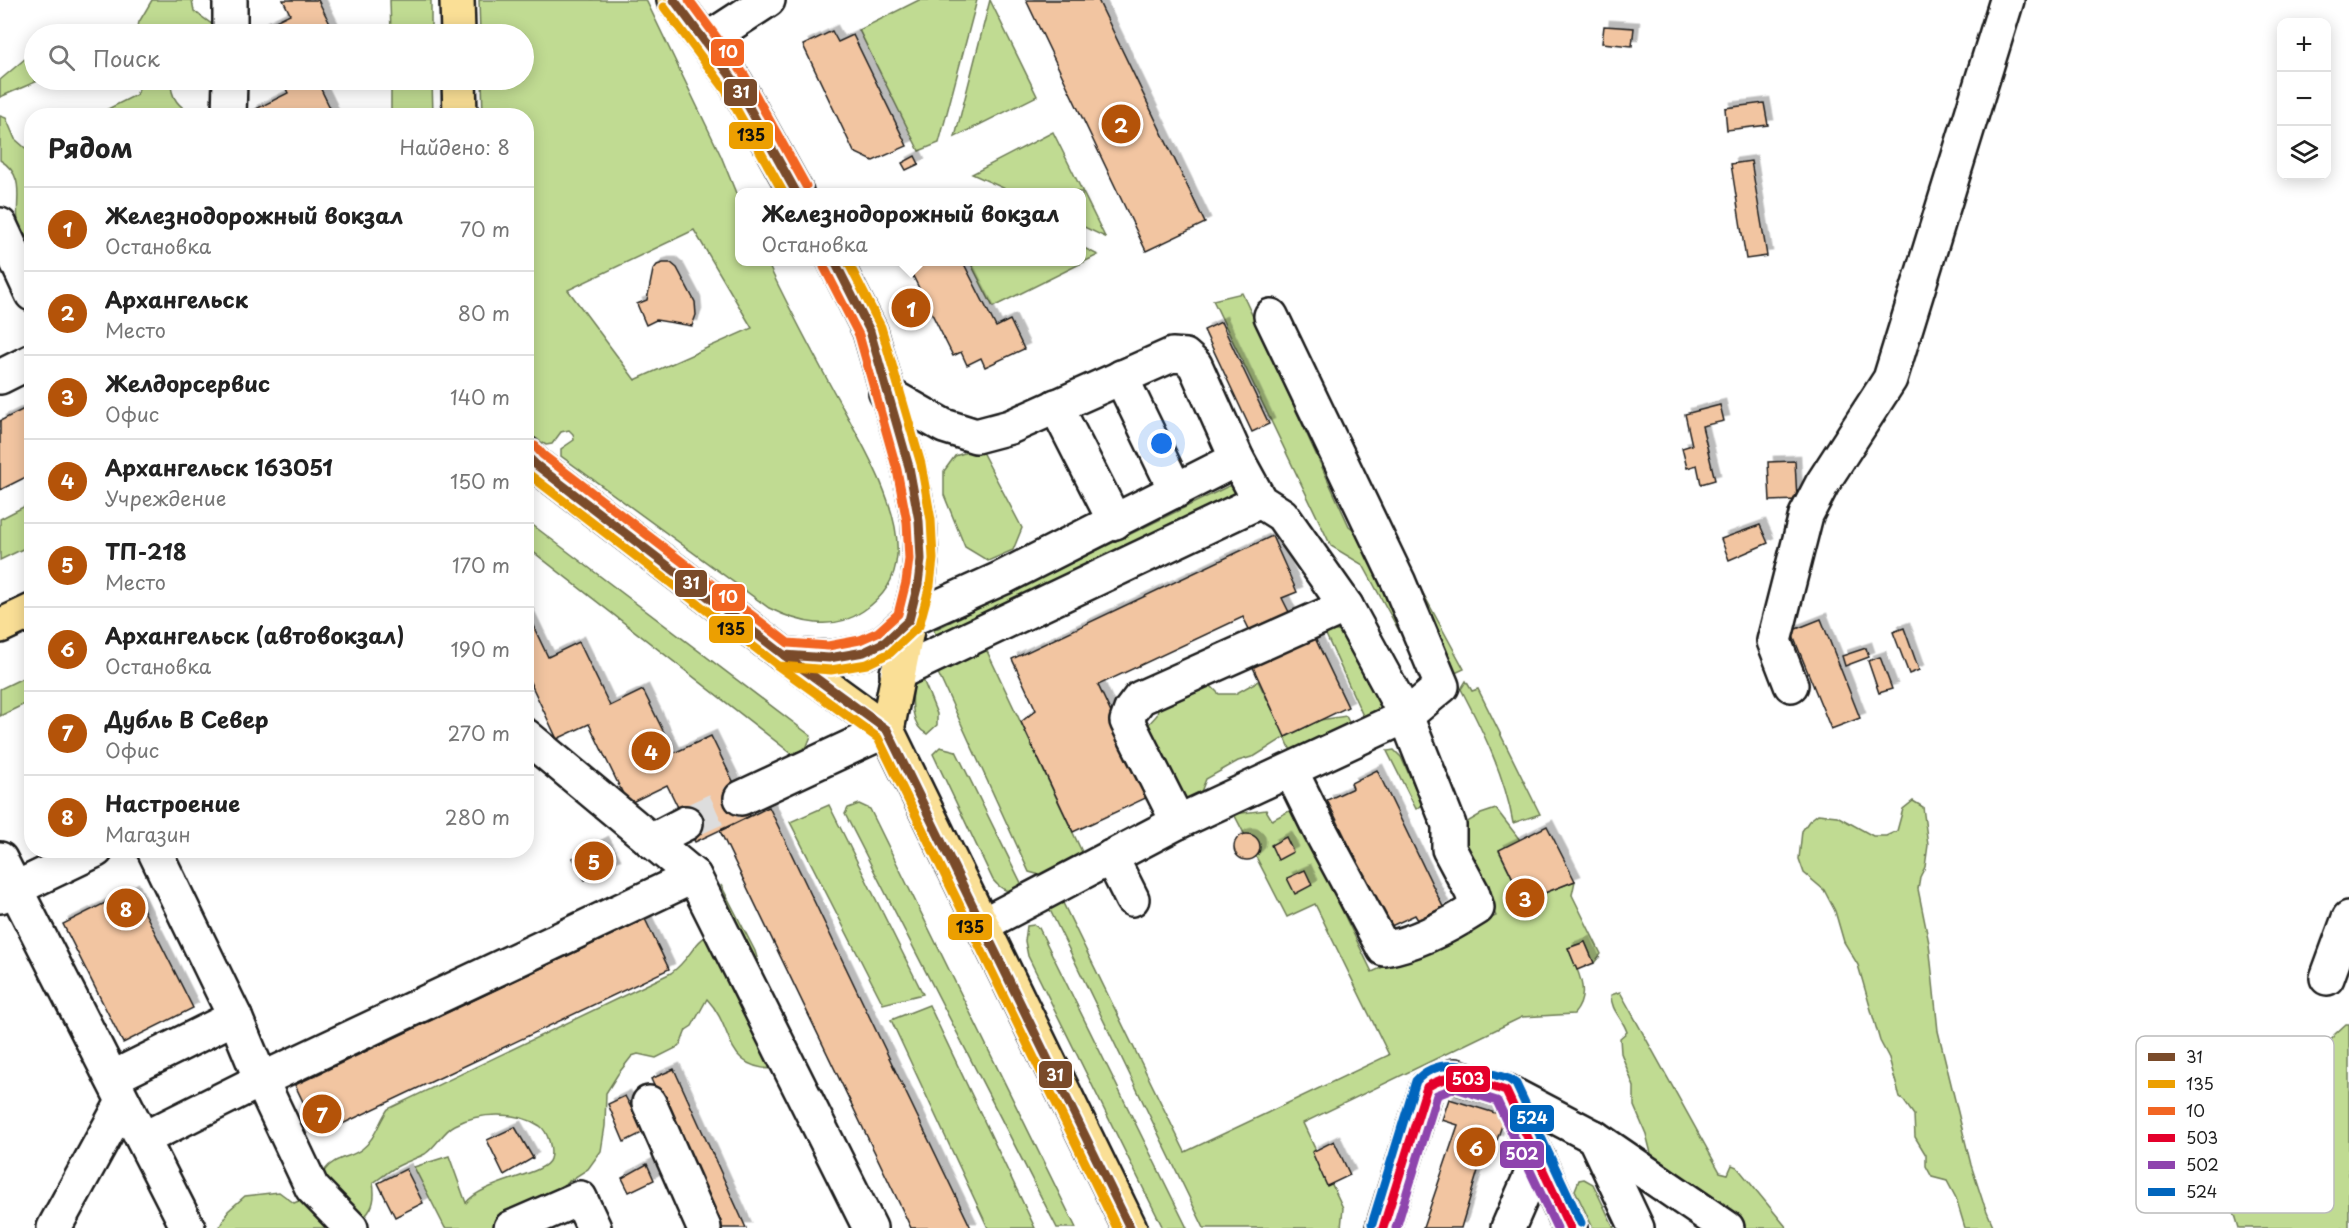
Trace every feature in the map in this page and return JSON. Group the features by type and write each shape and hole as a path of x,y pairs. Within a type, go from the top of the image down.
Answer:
{"main road":[{"path":"457,0 458,24"},
{"path":"674,0 735,82 794,188"},
{"path":"459,90 460,108"},
{"path":"838,266 870,331 909,467 919,520 921,559 918,584 897,673 887,730"},
{"path":"534,464 784,655 887,730 1130,1228"},
{"path":"0,626 24,615"},
{"path":"784,655 829,658 864,652 885,642 909,620"}],"lane":[{"path":"230,0 230,24"},
{"path":"705,40 768,0"},
{"path":"1791,685 1774,640 1806,515 1822,484 1890,379 2007,0"},
{"path":"229,108 230,90"},
{"path":"0,225 24,277"},
{"path":"982,926 1178,822 1292,771 1406,716 1442,686 1399,583 1270,316"},
{"path":"886,393 944,426 976,436 1010,427 1172,355 1185,356 1195,365 1237,459 1260,501 1282,515 1346,606 1406,716 1449,825 1449,849 1472,892 1477,908 1459,920 1403,946 1384,949 1292,771"},
{"path":"0,377 24,365"},
{"path":"1121,377 1176,491"},
{"path":"1056,406 1115,522"},
{"path":"909,620 1002,578 1237,459"},
{"path":"897,673 1260,501"},
{"path":"1178,822 1127,721 1131,710 1140,698 1346,606"},
{"path":"741,798 887,730"},
{"path":"534,743 694,876 870,1228"},
{"path":"651,841 686,823"},
{"path":"1111,857 1132,899"},
{"path":"8,892 79,858"},
{"path":"158,858 235,1017 261,1080 312,1188 351,1228"},
{"path":"0,859 8,892 118,1090 188,1228"},
{"path":"143,1139 261,1080 694,876"},
{"path":"2327,978 2349,918"},
{"path":"54,1228 118,1090 235,1017"},
{"path":"1383,1228 1427,1087 1438,1080 1455,1076 1506,1091 1594,1137 1727,1228"},
{"path":"1506,1091 1538,1159 1558,1219"},
{"path":"649,1103 704,1228"},
{"path":"1594,1137 1637,1228"},
{"path":"1508,1228 1538,1159"},
{"path":"511,1228 580,1198 594,1228"}],"green space":[{"path":"152,0 192,0 194,11 212,24 138,24"},
{"path":"390,0 431,0 431,24 391,24"},
{"path":"479,0 646,0 721,156 735,191 735,266 769,266 883,488 896,534 896,564 887,587 877,600 863,611 840,622 816,623 792,618 769,608 561,456 561,449 574,440 569,430 561,432 552,444 546,445 534,438 534,108 483,108 482,90 534,90 534,24 480,24","holes":["694,230 752,328 635,380 568,290"]},
{"path":"919,0 977,0 939,143 919,151 859,30"},
{"path":"990,0 1037,96 955,137"},
{"path":"24,60 24,87 0,97 0,80"},
{"path":"138,90 172,90 176,101 183,108 110,108 136,95"},
{"path":"391,90 432,90 433,108 391,108"},
{"path":"0,116 6,118 15,139 24,147 24,234 18,222 16,179 11,169 0,160"},
{"path":"1053,132 1081,188 1003,188 972,174"},
{"path":"1086,199 1105,237 1086,228"},
{"path":"1086,249 1098,255 1086,261"},
{"path":"972,266 1076,266 993,307"},
{"path":"1242,293 1349,526 1365,538 1421,671 1363,565 1331,546 1213,300"},
{"path":"980,448 1022,528 1013,550 988,561 965,547 944,495 944,471 955,456"},
{"path":"1241,480 1248,493 938,645 934,630"},
{"path":"24,507 24,548 0,560 0,519"},
{"path":"534,526 811,736 801,761 534,552"},
{"path":"1418,584 1464,669 1451,675 1415,586"},
{"path":"1323,628 1346,633 1382,710 1369,729"},
{"path":"986,649 1083,854 1044,876 1029,872 938,673"},
{"path":"24,677 24,704 0,716 0,689"},
{"path":"922,677 937,714 937,725 927,734 921,730 915,719 913,705 913,684"},
{"path":"1258,681 1286,737 1320,720 1346,716 1353,731 1296,762 1285,737 1255,756 1238,761 1206,779 1197,802 1189,808 1147,726 1157,715 1159,704 1208,683 1219,694 1235,694"},
{"path":"1466,681 1472,691 1478,689 1540,814 1513,823 1499,771 1461,689"},
{"path":"940,747 956,751 1024,889 1015,892 1007,890 993,880 933,754"},
{"path":"1394,750 1401,757 1423,805 1416,809 1387,751"},
{"path":"1913,801 1923,807 1928,845 1925,867 1918,889 1929,943 1938,1031 1971,1165 1994,1228 1965,1228 1956,1198 1947,1181 1932,1177 1926,1166 1926,1155 1915,1137 1914,1115 1900,1098 1889,1058 1880,1041 1858,965 1844,942 1835,911 1824,890 1804,873 1799,859 1802,831 1818,814 1837,816 1873,836 1886,836 1897,831 1903,809"},
{"path":"859,804 870,809 1076,1228 1057,1228 845,814 848,808"},
{"path":"829,805 923,994 883,1004 790,822"},
{"path":"1293,809 1372,972 1496,916 1462,845 1465,826 1469,821 1496,809 1520,840 1499,851 1524,901 1575,881 1572,895 1601,954 1594,963 1585,942 1568,948 1579,973 1582,990 1582,998 1574,1014 1522,1017 1303,1123 1343,1208 1341,1228 1204,1228 1050,910 1054,897 1059,895 1185,1152 1389,1055 1315,904 1287,917 1234,814 1266,810 1272,820"},
{"path":"721,885 755,951 777,1013 792,1032 794,1055 781,1069 762,1068 748,1063 739,1056 716,1011 707,999 676,1048 656,1058 638,1054 632,1056 618,1074 606,1093 605,1126 601,1151 588,1169 549,1194 536,1199 503,1228 445,1228 414,1167 449,1156 466,1203 485,1189 546,1165 550,1159 551,1150 543,1129 531,1121 498,1115 475,1118 455,1125 425,1154 397,1167 373,1183 374,1197 371,1208 353,1228 219,1228 228,1211 245,1196 279,1192 294,1203 306,1197 329,1166 358,1152 366,1145 388,1109 671,973 679,967 699,942 712,933 732,930 741,932"},
{"path":"1034,925 1039,928 1187,1228 1163,1228 1028,956 1025,941 1027,926"},
{"path":"1620,992 1720,1172 1728,1174 1732,1165 1737,1167 1787,1228 1737,1228 1653,1161 1646,1134 1634,1106 1634,1087 1621,1053 1620,1038 1627,1032 1611,1001 1611,995"},
{"path":"929,1005 1035,1228 988,1228 891,1020"},
{"path":"2349,1024 2349,1228 2239,1228 2234,1213 2334,1213 2334,1035"},
{"path":"1584,1179 1593,1184 1614,1228 1593,1228 1575,1190 1579,1180"}],"building":[{"path":"283,0 318,0 330,24 269,24 290,14"},
{"path":"1026,0 1098,0 1205,223 1146,251"},
{"path":"1604,26 1634,28 1632,46 1602,43"},
{"path":"832,31 838,42 853,35 907,146 873,161 854,152 803,45"},
{"path":"287,90 321,90 330,108 258,108 288,93"},
{"path":"1764,103 1768,125 1727,130 1725,108"},
{"path":"915,156 919,164 906,170 902,163"},
{"path":"1751,161 1767,256 1746,259 1731,164"},
{"path":"671,263 677,268 695,302 696,315 692,326 656,320 646,325 637,304 647,300 653,270 657,265"},
{"path":"908,266 965,266 996,327 1010,320 1024,349 985,367 981,358 967,365 961,352 953,356"},
{"path":"1221,322 1269,424 1252,432 1204,330"},
{"path":"1720,405 1724,421 1702,426 1715,480 1701,484 1697,465 1687,468 1682,448 1692,445 1685,414"},
{"path":"24,409 24,478 0,490 0,421"},
{"path":"1795,461 1797,500 1770,501 1768,462"},
{"path":"1760,525 1768,543 1729,560 1721,539"},
{"path":"1272,536 1297,592 1282,598 1292,618 1314,636 1348,707 1285,737 1252,665 1264,659 1243,617 1098,685 1150,796 1073,832 1021,722 1036,710 1012,659"},
{"path":"1821,619 1860,718 1831,729 1791,631"},
{"path":"534,628 548,657 579,642 610,706 643,690 674,753 711,736 750,816 695,842 667,785 628,804 589,724 557,739 534,690"},
{"path":"1904,628 1919,670 1909,674 1893,632"},
{"path":"1866,648 1869,657 1845,666 1842,656"},
{"path":"1880,657 1892,689 1879,693 1868,661"},
{"path":"1377,770 1443,907 1418,920 1415,915 1389,927 1327,800 1353,788 1351,783"},
{"path":"769,807 971,1228 911,1228 720,831"},
{"path":"1547,826 1575,881 1524,901 1499,850"},
{"path":"1247,834 1256,838 1260,847 1256,856 1247,860 1238,856 1234,847 1238,838"},
{"path":"1286,837 1293,852 1278,860 1271,845"},
{"path":"603,842 615,865 585,880 573,858"},
{"path":"1305,870 1312,885 1295,894 1287,878"},
{"path":"133,889 193,1008 123,1043 63,924"},
{"path":"645,919 669,969 319,1135 295,1085"},
{"path":"1585,942 1594,963 1577,970 1568,948"},
{"path":"674,1069 746,1228 719,1228 651,1079"},
{"path":"625,1096 644,1132 624,1142 608,1104"},
{"path":"1449,1099 1505,1116 1497,1140 1488,1137 1461,1228 1423,1228 1458,1125 1442,1120"},
{"path":"515,1127 533,1158 504,1175 487,1140"},
{"path":"1334,1141 1350,1175 1327,1186 1312,1152"},
{"path":"647,1164 654,1180 629,1192 622,1178"},
{"path":"406,1169 423,1203 395,1217 378,1183"}],"tunnel":[{"path":"686,823 741,798"}],"transit line":[{"name":"31","path":"674,0 735,82 794,188"},
{"name":"10","path":"689,0 745,76 806,186"},
{"name":"135","path":"664,7 725,89 781,188"},
{"name":"31","path":"534,463 784,655 829,658 864,652 885,642 909,620 918,584 921,559 919,521 909,467 870,331 837,266"},
{"name":"135","path":"534,478 779,666 831,670 867,664 890,653 919,626 930,585 933,559 931,520 921,464 881,327 850,266"},
{"name":"10","path":"535,446 543,455 788,643 828,646 860,640 878,632 898,614 909,559 907,522 897,470 859,335 824,267"},
{"name":"31","path":"784,655 887,730 1130,1228"},
{"name":"135","path":"777,665 878,738 1117,1228"},
{"name":"524","path":"1372,1224 1416,1081 1426,1072 1437,1067 1449,1066 1473,1068 1509,1079 1516,1084 1581,1223"},
{"name":"503","path":"1383,1228 1427,1087 1447,1078 1466,1078 1506,1091 1570,1228"},
{"name":"502","path":"1396,1228 1437,1095 1455,1088 1497,1101 1557,1228"}],"place":[{"name":"Архангельск","path":"1121,124"},
{"name":"Железнодорожный вокзал","path":"911,308"},
{"name":"Архангельск 163051","path":"651,751"},
{"name":"ТП-218","path":"594,861"},
{"name":"Желдорсервис","path":"1525,898"},
{"name":"Настроение","path":"126,908"},
{"name":"Дубль В Север","path":"322,1114"},
{"name":"Архангельск (автовокзал)","path":"1476,1147"}]}
